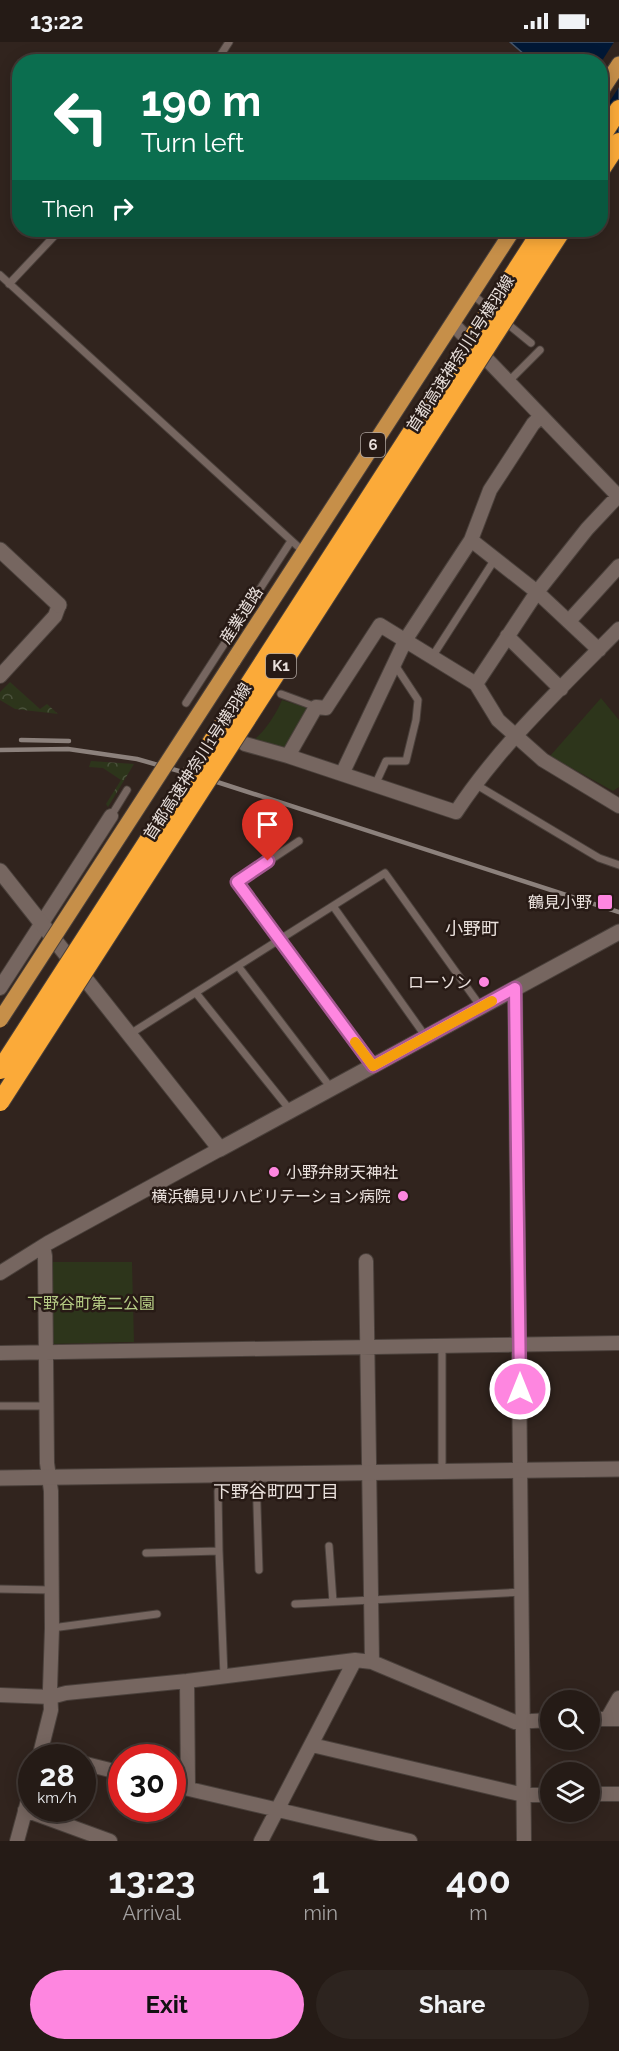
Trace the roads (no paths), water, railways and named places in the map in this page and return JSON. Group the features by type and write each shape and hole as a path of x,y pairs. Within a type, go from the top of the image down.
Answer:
{"highway":[{"path":"608,126 619,109"},
{"path":"608,159 619,142"},
{"name":"首都高速神奈川1号横羽線","path":"0,1070 537,237"},
{"name":"首都高速神奈川1号横羽線","path":"0,1102 557,237"}],"main road":[{"path":"608,81 619,64"},
{"name":"産業道路","path":"0,1020 508,237"}],"street":[{"path":"453,324 618,497 587,529 537,592 476,684"},
{"path":"342,774 406,639 471,540 490,490 533,424 540,417"},
{"path":"471,540 537,592 598,650"},
{"path":"0,550 59,605 55,616 0,676"},
{"path":"569,621 619,566"},
{"path":"288,756 316,707 326,708 380,625 476,684 498,720 543,760 619,806"},
{"path":"245,744 456,812 474,784 619,629"},
{"path":"507,636 561,689"},
{"path":"0,988 111,816"},
{"path":"0,871 5,887 41,923 220,1149"},
{"path":"0,1274 43,1246 619,932"},
{"path":"515,988 524,1841"},
{"path":"43,1246 45,1256 46,1406 51,1491 52,1628 51,1710 43,1744"},
{"path":"366,1261 372,1662"},
{"path":"0,1353 619,1343"},
{"path":"0,1478 619,1469"},
{"path":"261,1841 355,1660"},
{"path":"0,1695 51,1697 66,1693 187,1681 355,1660 372,1662 515,1722 540,1720"},
{"path":"187,1681 188,1788 410,1841"},
{"path":"613,1719 619,1698"},
{"path":"312,1744 524,1795 540,1795"},
{"path":"600,1794 619,1794"},
{"path":"17,1841 22,1822"},
{"path":"58,1822 110,1841"}],"lane":[{"path":"9,284 53,237"},
{"path":"0,275 304,552"},
{"path":"471,294 531,343"},
{"path":"508,382 540,350"},
{"path":"186,703 291,541"},
{"path":"432,657 495,559"},
{"path":"375,785 386,761 406,761 416,720 418,700 393,663"},
{"path":"281,694 316,707"},
{"path":"474,784 599,858 619,865"},
{"path":"111,816 127,790"},
{"path":"299,841 237,882 373,1066"},
{"path":"130,1034 385,873 480,1007"},
{"path":"333,906 426,1037"},
{"path":"238,966 331,1088"},
{"path":"196,993 290,1110"},
{"path":"442,1346 442,1472"},
{"path":"0,1407 46,1406"},
{"path":"256,1473 259,1570"},
{"path":"218,1491 224,1676"},
{"path":"329,1546 333,1602"},
{"path":"146,1553 219,1551"},
{"path":"0,1589 52,1590"},
{"path":"295,1604 523,1592"},
{"path":"52,1628 157,1614"}],"water":[{"path":"510,42 619,42 619,140 608,130 608,54 524,54"}],"railway":[{"path":"21,740 69,741"},
{"path":"0,750 68,749 137,759 214,781 619,912"}],"place":[{"name":"鶴見小野","path":"605,902"},
{"name":"ローソン","path":"484,982"},
{"name":"小野弁財天神社","path":"274,1172"},
{"name":"横浜鶴見リハビリテーション病院","path":"403,1196"}],"district":[{"name":"小野町","path":"472,929"},
{"name":"下野谷町四丁目","path":"276,1492"}],"park label":[{"name":"下野谷町第二公園","path":"91,1303"}]}
